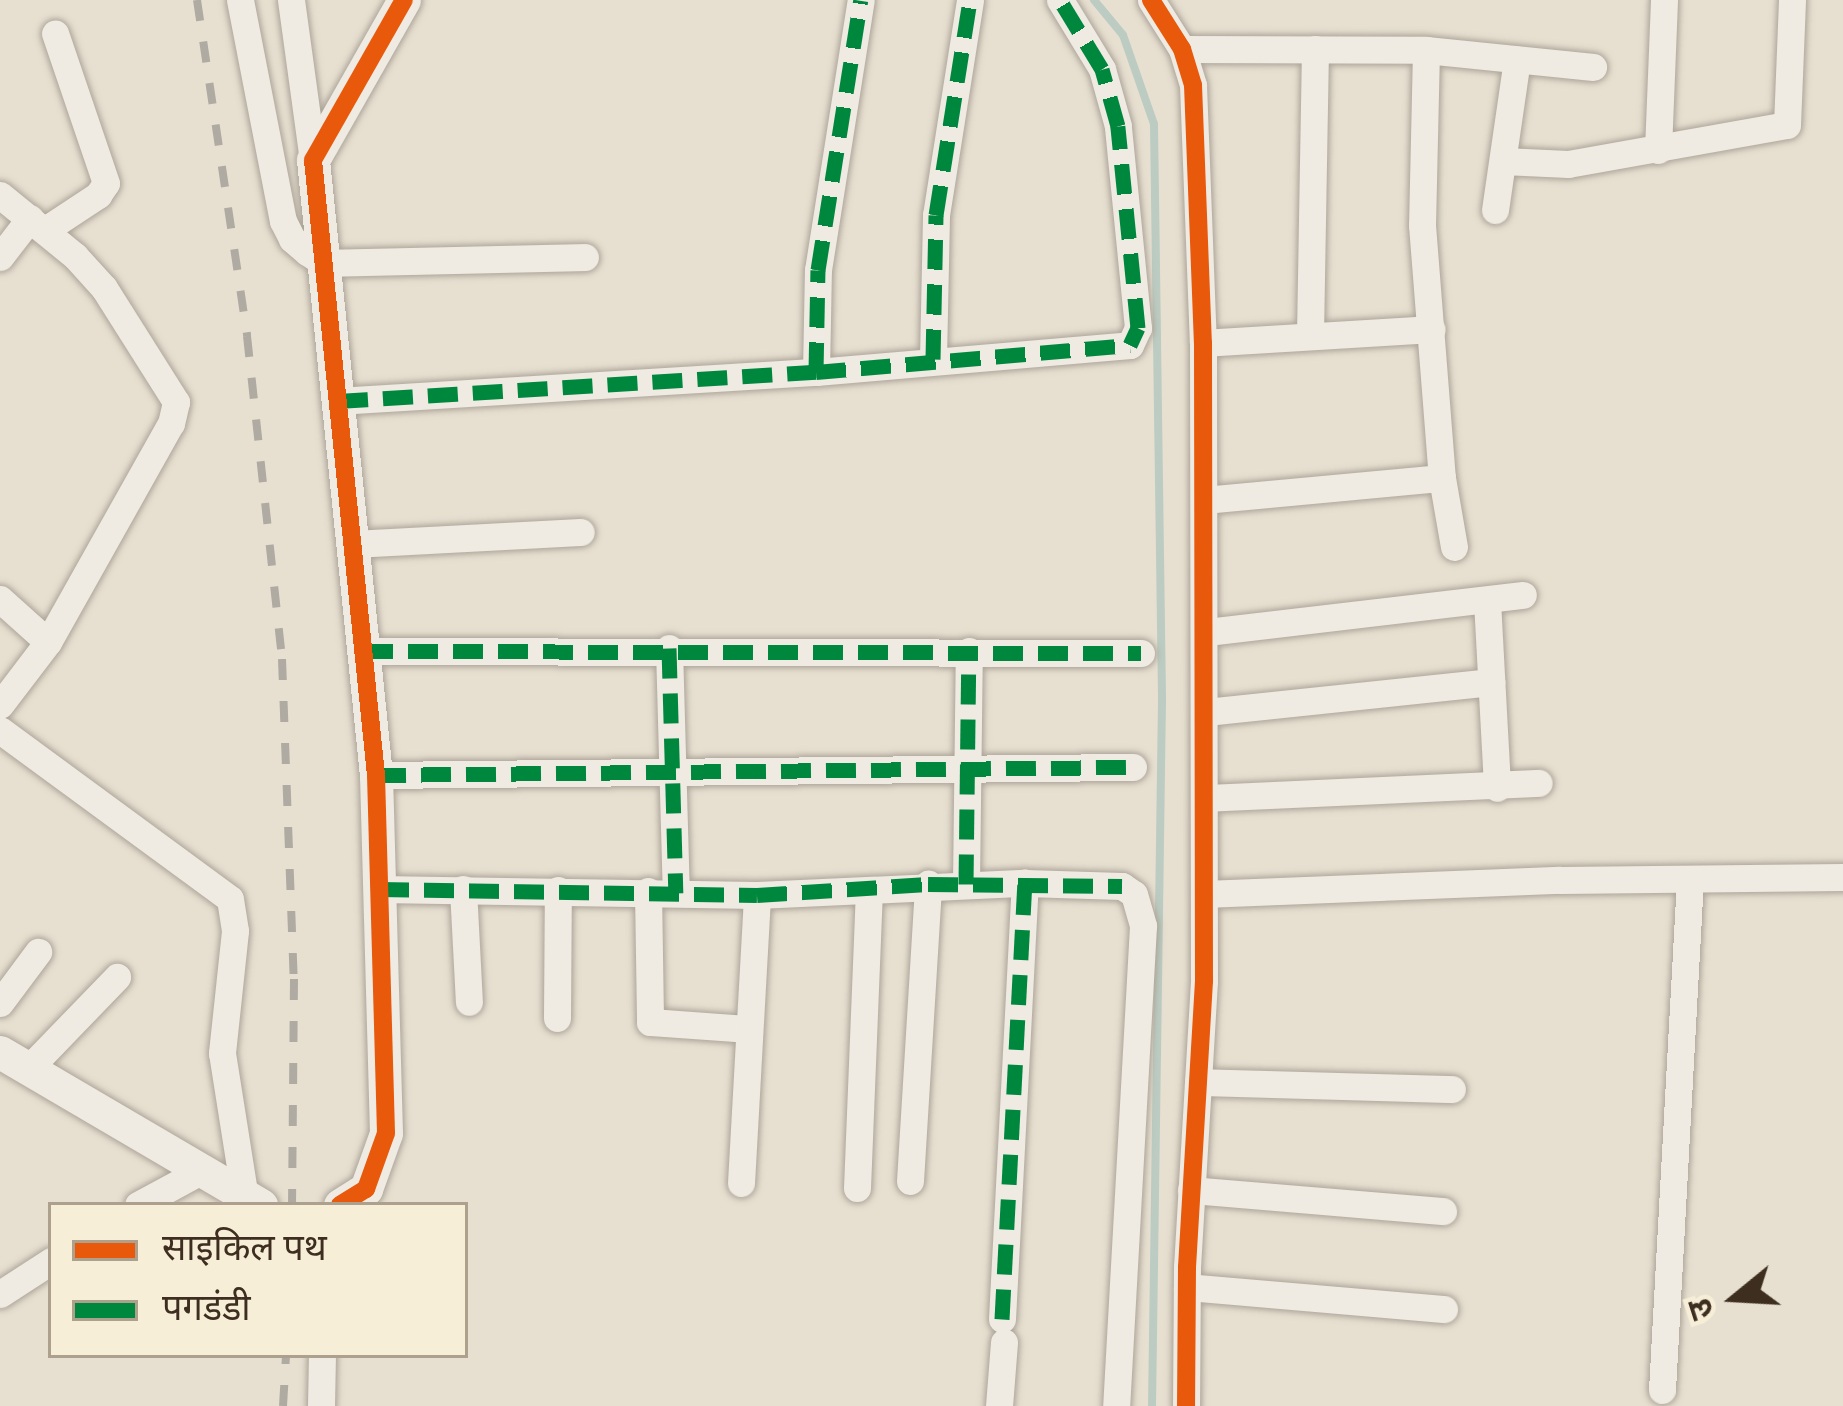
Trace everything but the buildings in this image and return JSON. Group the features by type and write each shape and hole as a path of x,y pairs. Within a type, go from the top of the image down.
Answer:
{"street":[{"path":"240,0 283,221 292,239 324,263 585,256"},
{"path":"291,0 315,173 376,775 386,1133 366,1189 345,1202"},
{"path":"315,173 313,160 404,0"},
{"path":"816,372 818,270 861,0"},
{"path":"338,401 1117,349 1136,339 1118,126 1102,69 1060,0"},
{"path":"1151,0 1181,49 1196,111 1203,343 1204,894 1186,1287 1186,1406"},
{"path":"1658,150 1664,0"},
{"path":"1503,161 1568,164 1787,125 1792,0"},
{"path":"933,359 934,234 970,1"},
{"path":"0,257 37,224 98,195 106,183 55,33"},
{"path":"1181,49 1426,50 1592,68"},
{"path":"1310,335 1315,50"},
{"path":"1426,50 1423,225 1442,478 1454,547"},
{"path":"1495,210 1517,60"},
{"path":"0,195 104,288 176,402 171,423 48,642 0,705"},
{"path":"1203,343 1432,328"},
{"path":"1204,500 1442,478"},
{"path":"352,544 581,532"},
{"path":"1207,632 1522,595"},
{"path":"0,599 48,642"},
{"path":"1487,601 1497,788"},
{"path":"363,651 669,648 1141,653"},
{"path":"669,648 670,770 650,1022 748,1029"},
{"path":"966,884 969,651"},
{"path":"1206,712 1491,682"},
{"path":"0,730 230,899 235,932 222,1053 253,1201"},
{"path":"376,775 1133,767"},
{"path":"1205,798 1539,783"},
{"path":"1204,894 1843,877"},
{"path":"1662,1390 1690,879"},
{"path":"380,889 757,896 928,884 1024,884 1122,886 1134,894 1142,911 1116,1406"},
{"path":"910,1181 928,884"},
{"path":"1000,1406 1024,884"},
{"path":"464,889 469,1002"},
{"path":"557,1018 558,890"},
{"path":"857,1188 869,890"},
{"path":"741,1183 757,896"},
{"path":"0,1003 38,952"},
{"path":"117,977 9,1052 253,1201"},
{"path":"1198,1082 1452,1089"},
{"path":"144,1202 199,1172"},
{"path":"1191,1190 1444,1211"},
{"path":"0,1294 48,1264"},
{"path":"1186,1287 1444,1309"},
{"path":"321,1406 322,1358"}],"waterway":[{"path":"1094,0 1123,35 1154,124 1162,700 1152,1406"}],"railway":[{"path":"197,0 247,336 282,659 294,979 292,1202"},
{"path":"283,1406 286,1358"}],"marked path":[{"path":"816,372 818,270 861,0"},
{"path":"338,401 816,372 1130,345 1138,328 1118,126 1102,69 1060,0"},
{"path":"933,359 936,215 970,1"},
{"path":"669,648 676,893"},
{"path":"363,651 1141,653"},
{"path":"966,884 969,651"},
{"path":"376,775 1133,767"},
{"path":"1002,1319 1025,883"},
{"path":"379,889 757,895 928,884 1122,886"}],"cycle path":[{"path":"345,1202 366,1189 386,1133 376,775 313,160 404,0"},
{"path":"1151,0 1182,49 1193,85 1203,343 1204,981 1187,1267 1186,1406"}]}
